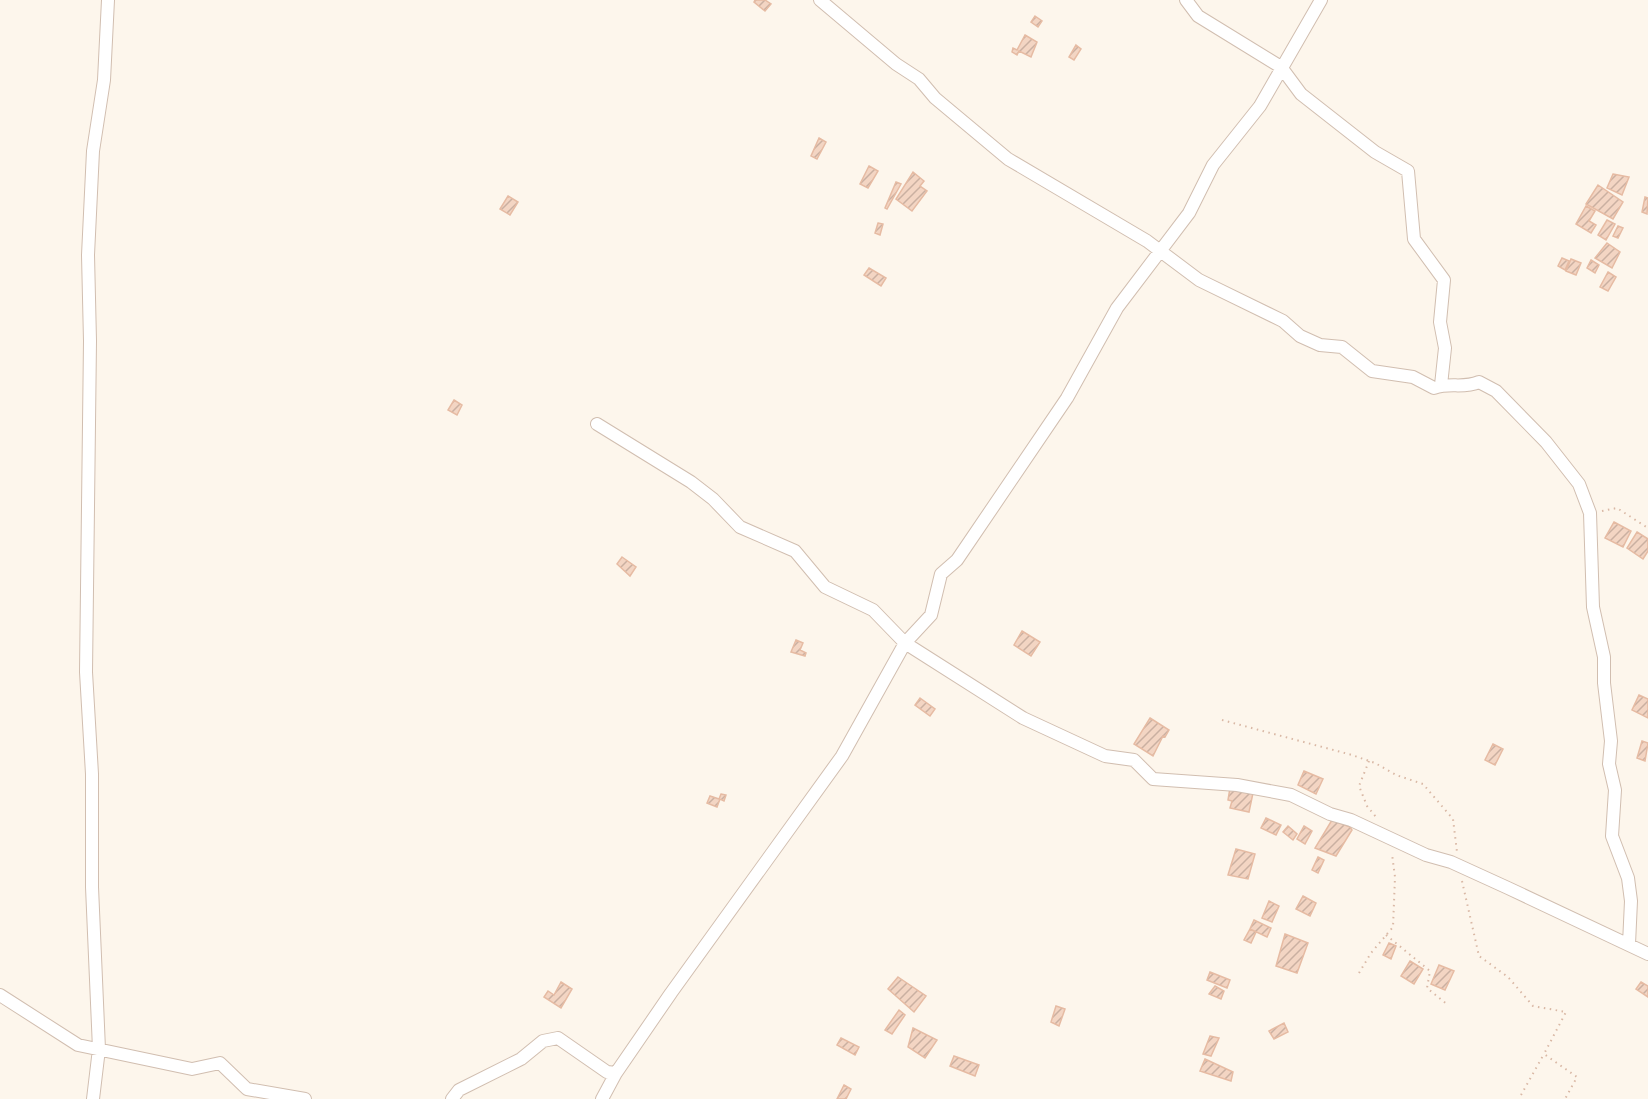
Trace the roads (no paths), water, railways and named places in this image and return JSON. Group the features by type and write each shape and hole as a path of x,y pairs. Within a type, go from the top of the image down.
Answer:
{"street":[{"path":"93,1099 99,1049 92,887 93,774 86,672 90,341 88,255 93,151 104,80 108,0"},
{"path":"820,0 896,64 919,79 935,98 1008,159 1063,189 1161,251 1199,280 1283,321 1300,336 1320,345 1342,347 1372,371 1413,377 1434,388 1447,383 1467,388 1479,382 1496,391 1565,466 1579,484 1590,513 1593,607 1604,657 1604,683 1611,741 1610,764 1615,790 1612,836 1628,878 1629,944"},
{"path":"1186,0 1198,16 1281,67 1301,94 1374,152 1408,171 1414,239 1444,280 1440,322 1445,348 1441,385"},
{"path":"602,1099 616,1073 842,756 905,643 931,615 941,574 957,560 1067,399 1117,308 1189,213 1213,165 1260,106 1321,0"},
{"path":"597,424 691,482 713,499 740,527 795,551 825,587 873,610 905,643 1023,718 1106,756 1134,760 1153,778 1278,790 1458,867 1648,954"},
{"path":"0,995 78,1045 192,1069 220,1063 247,1089 305,1099"},
{"path":"452,1099 459,1090 521,1059 543,1041 558,1038 607,1072 616,1073"}]}
